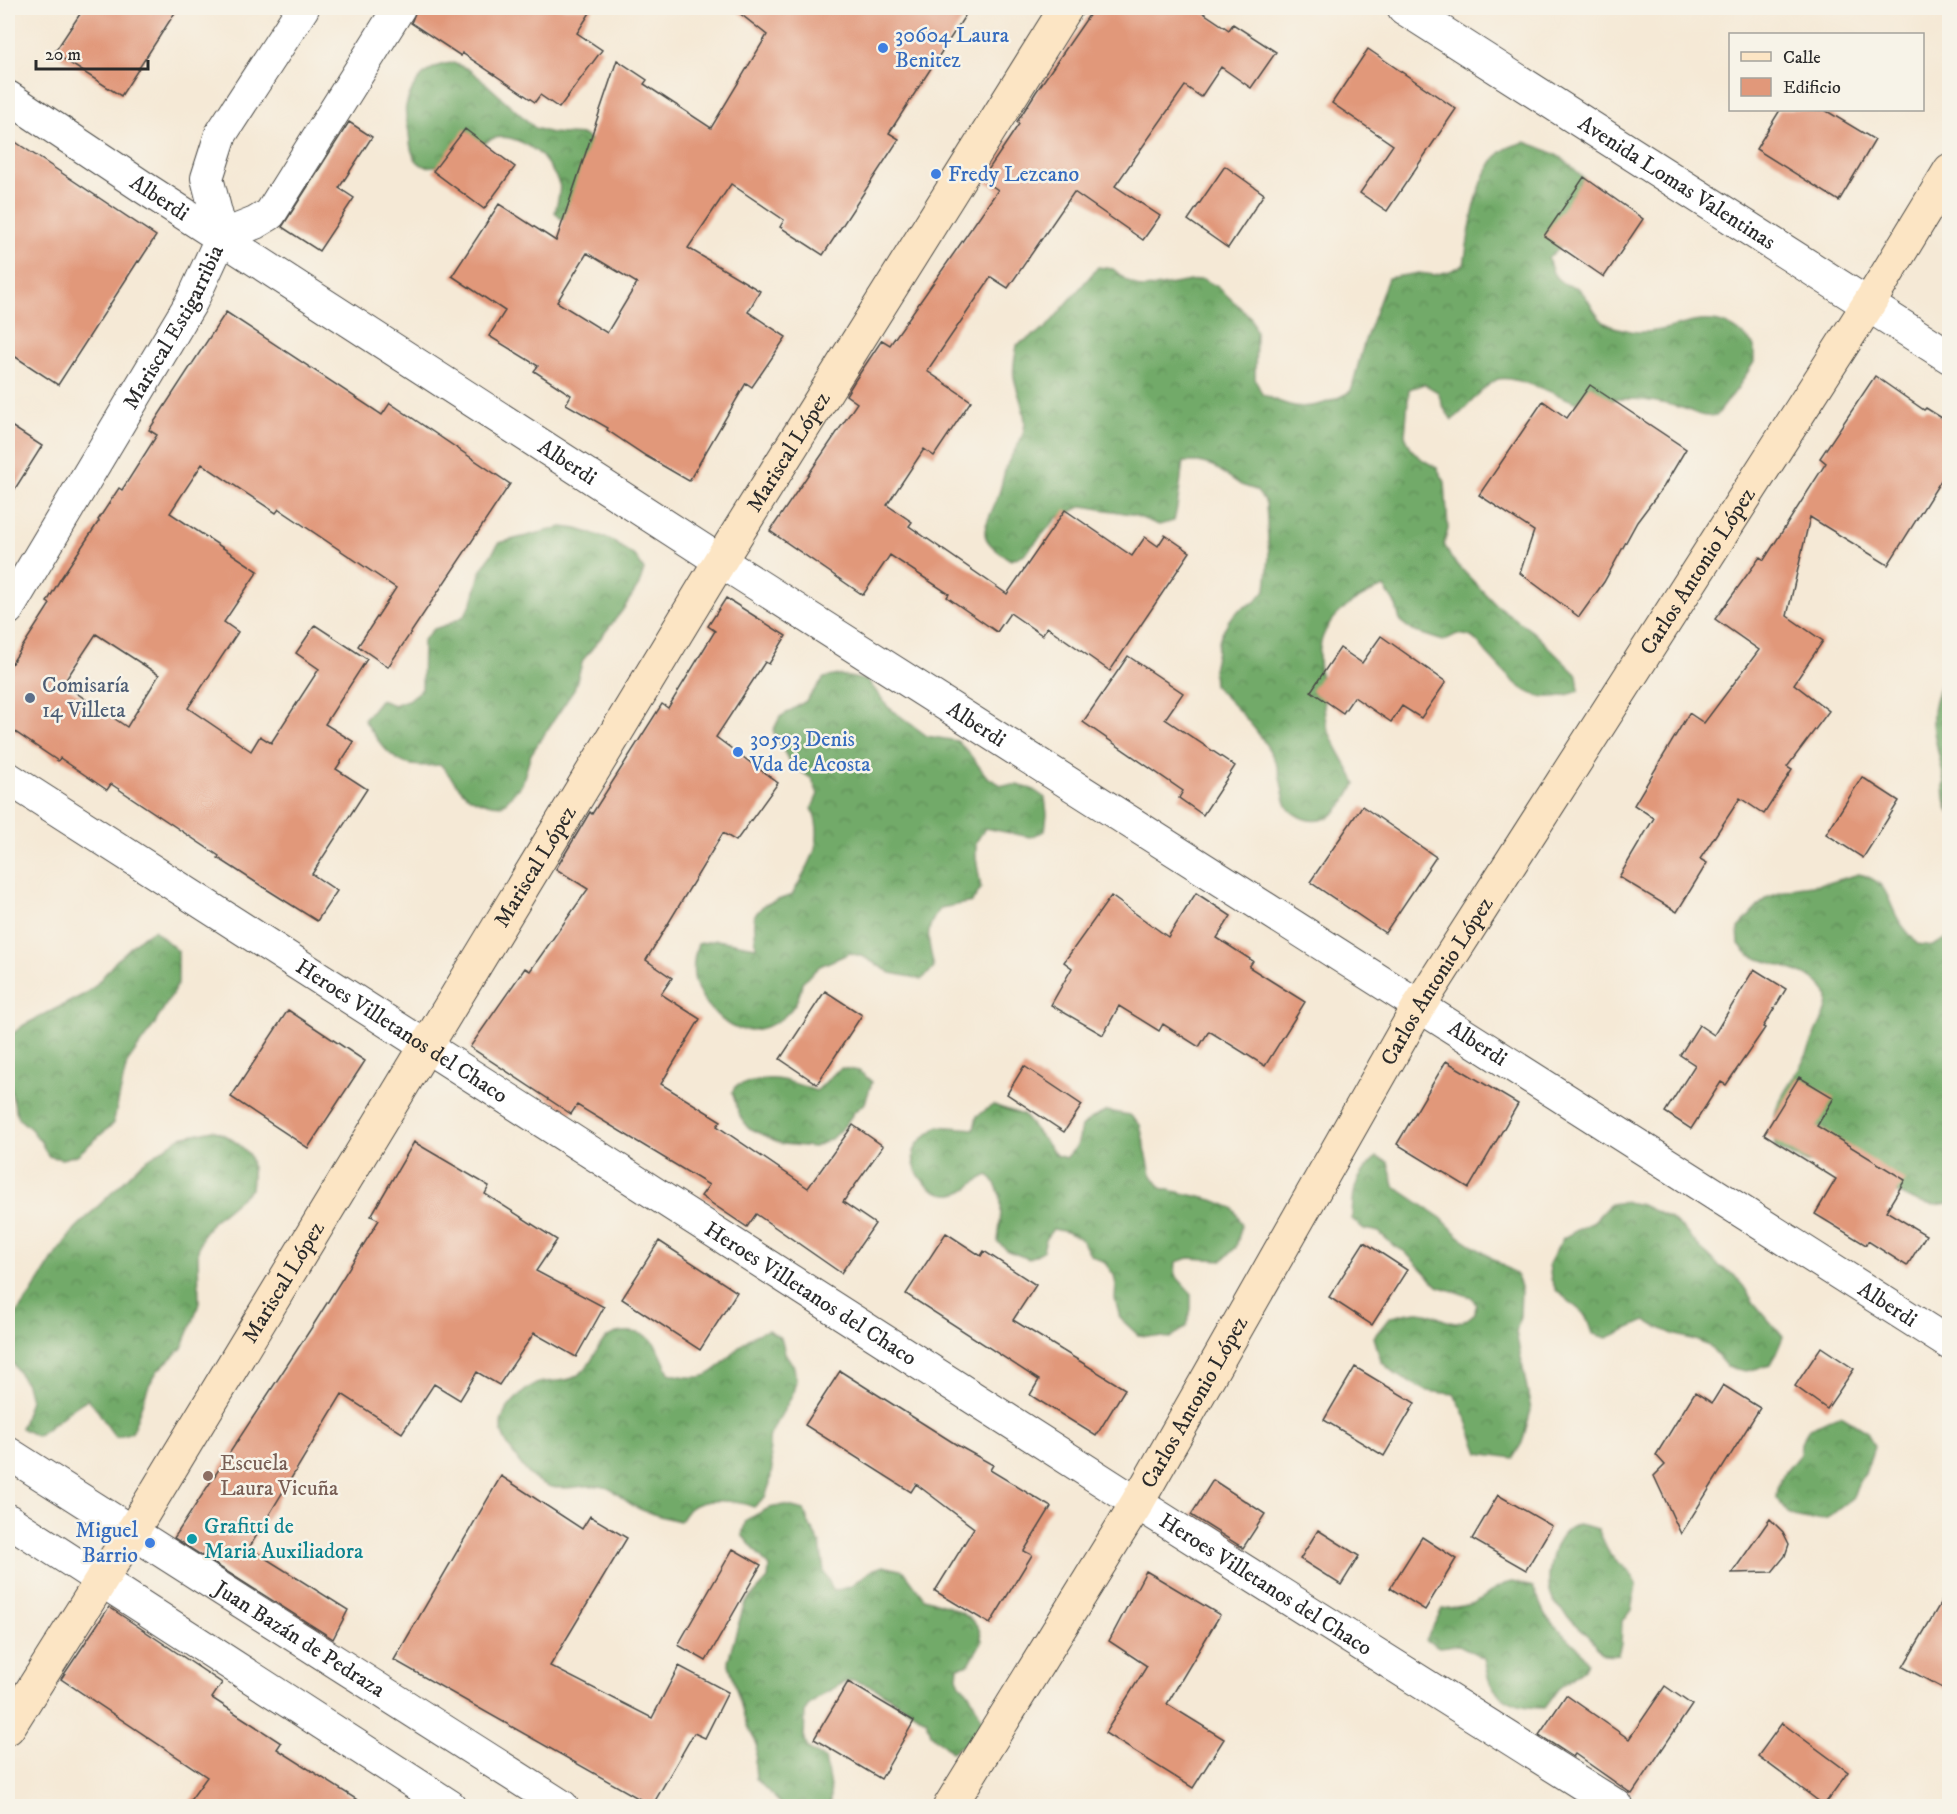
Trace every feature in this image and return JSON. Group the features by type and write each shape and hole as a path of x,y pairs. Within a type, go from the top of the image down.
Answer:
{"main road":[{"name":"Mariscal López","path":"8,1728 131,1532 720,561 1066,8"},
{"name":"Carlos Antonio López","path":"950,1806 1137,1503 1419,1006 1868,305 1950,170"}],"street":[{"path":"222,236 207,178 221,134 303,8"},
{"name":"Mariscal Estigarribia","path":"8,609 192,301 222,236 255,223 270,214 399,8"},
{"name":"Avenida Lomas Valentinas","path":"1404,8 1950,357"},
{"name":"Alberdi","path":"8,97 720,561 1950,1344"},
{"name":"Heroes Villetanos del Chaco","path":"8,778 1137,1503 1617,1806"},
{"name":"Juan Bazán de Pedraza","path":"8,1453 562,1806"},
{"path":"8,1520 450,1806"}],"green space":[{"path":"453,63 468,69 481,79 535,128 551,133 584,135 597,145 574,225 560,218 555,212 560,190 556,176 542,157 522,143 498,137 487,141 480,150 473,154 433,166 422,165 415,159 406,116 412,89 429,71 444,64"},
{"path":"1525,142 1562,158 1591,186 1581,228 1548,258 1558,279 1579,289 1601,320 1618,328 1640,332 1657,331 1689,323 1720,322 1737,330 1754,346 1754,362 1717,415 1710,416 1670,405 1633,399 1609,400 1585,406 1529,384 1498,379 1486,387 1452,420 1443,407 1438,392 1424,384 1409,389 1405,435 1412,450 1437,468 1445,482 1448,529 1444,544 1451,558 1495,604 1533,632 1577,675 1579,691 1563,696 1537,696 1517,685 1473,638 1457,634 1443,641 1413,631 1400,621 1396,605 1384,587 1374,591 1344,609 1328,626 1319,653 1328,730 1356,783 1336,812 1323,820 1305,819 1294,814 1287,806 1277,766 1263,740 1240,711 1214,686 1213,669 1220,637 1229,620 1240,609 1255,602 1266,589 1269,557 1266,503 1256,490 1241,485 1213,466 1199,462 1183,462 1174,521 1159,525 1131,514 1083,506 1057,518 1025,554 1011,560 991,545 985,532 1009,460 1021,439 1024,428 1023,410 1014,373 1017,345 1045,329 1098,267 1113,269 1140,288 1203,279 1218,287 1251,318 1256,333 1255,379 1262,394 1297,407 1313,406 1337,398 1351,391 1364,343 1388,278 1419,273 1434,275 1464,265 1474,209 1483,180 1502,151"},
{"path":"562,527 609,539 636,557 644,570 639,585 622,611 583,660 574,690 531,754 522,784 503,805 481,802 466,794 441,765 415,766 397,759 384,747 364,720 380,700 394,705 410,699 422,689 423,640 434,629 464,616 472,602 481,570 499,543"},
{"path":"1949,667 1949,811 1934,732 1933,709"},
{"path":"839,675 868,681 888,707 927,736 957,741 987,777 1001,785 1017,785 1032,789 1045,798 1047,814 1045,831 1030,837 985,828 976,842 981,888 972,902 941,908 935,916 929,930 934,968 922,979 891,973 864,957 850,953 820,966 802,982 795,1004 779,1020 758,1029 735,1028 713,1011 697,988 694,972 695,954 698,944 717,940 756,947 754,916 764,905 792,895 804,874 816,843 816,820 812,808 818,794 812,779 788,759 773,731 780,717 806,701 824,678"},
{"path":"1859,874 1881,885 1899,921 1917,944 1933,946 1949,937 1949,1203 1936,1205 1920,1203 1893,1191 1853,1166 1807,1163 1777,1149 1774,1135 1776,1111 1808,1052 1825,1013 1828,1000 1826,991 1809,977 1748,954 1739,944 1738,928 1766,898 1796,887 1828,883"},
{"path":"154,930 178,951 178,984 154,1025 127,1063 113,1124 77,1155 62,1159 48,1156 31,1129 18,1118 10,1088 8,1048 11,1035 24,1025 83,995 95,986 140,938"},
{"path":"842,1068 859,1071 872,1082 865,1103 854,1112 831,1139 814,1147 782,1144 747,1127 740,1116 732,1092 736,1086 759,1080 776,1079 816,1091"},
{"path":"993,1105 1023,1115 1056,1155 1066,1158 1077,1146 1082,1127 1090,1119 1107,1111 1130,1115 1140,1125 1151,1174 1161,1188 1213,1200 1233,1208 1242,1224 1236,1247 1223,1260 1189,1258 1176,1262 1175,1275 1191,1293 1191,1309 1187,1326 1170,1338 1138,1335 1120,1318 1115,1299 1114,1275 1105,1263 1091,1255 1080,1238 1067,1232 1053,1229 1046,1238 1043,1251 1029,1259 1008,1251 998,1242 1000,1198 995,1183 989,1175 964,1191 954,1194 945,1194 928,1186 917,1171 914,1162 914,1154 921,1140 938,1126 974,1129 977,1116"},
{"path":"213,1130 232,1140 249,1155 252,1167 251,1189 212,1222 203,1234 198,1250 199,1303 194,1319 182,1348 158,1370 149,1385 132,1432 116,1437 88,1399 36,1436 21,1428 30,1400 26,1384 10,1359 8,1325 75,1229 142,1163 181,1137"},
{"path":"1376,1157 1388,1162 1394,1186 1441,1218 1460,1237 1516,1274 1521,1287 1520,1316 1516,1332 1531,1410 1522,1443 1513,1458 1479,1453 1463,1410 1454,1394 1427,1391 1396,1375 1381,1361 1374,1337 1390,1317 1418,1312 1459,1323 1475,1313 1476,1305 1472,1297 1438,1286 1404,1251 1394,1246 1379,1232 1364,1229 1352,1219 1356,1185 1363,1172"},
{"path":"1625,1202 1642,1205 1669,1218 1681,1227 1719,1266 1734,1275 1783,1337 1771,1365 1746,1371 1727,1367 1709,1346 1673,1334 1645,1321 1607,1338 1593,1334 1583,1313 1556,1290 1551,1279 1549,1264 1563,1238 1594,1221 1610,1204"},
{"path":"768,1330 781,1338 785,1353 794,1367 796,1381 792,1396 768,1438 772,1467 770,1483 765,1497 754,1507 730,1502 703,1502 689,1509 680,1521 641,1509 603,1487 551,1487 530,1475 513,1454 504,1438 502,1420 510,1405 519,1396 538,1383 564,1381 575,1377 589,1364 603,1341 619,1332 640,1334 652,1341 660,1352 669,1373 697,1377 715,1370 750,1338"},
{"path":"1841,1415 1867,1431 1874,1447 1865,1474 1859,1481 1853,1498 1827,1518 1809,1520 1798,1518 1788,1513 1776,1498 1777,1488 1783,1475 1800,1454 1801,1443 1809,1428"},
{"path":"784,1505 804,1510 820,1543 824,1571 833,1591 849,1587 872,1570 883,1566 904,1571 924,1598 953,1609 974,1622 979,1629 982,1641 969,1664 958,1667 957,1677 969,1693 984,1723 970,1741 951,1752 931,1734 927,1721 875,1688 853,1680 825,1693 807,1707 804,1740 809,1750 825,1759 830,1787 830,1805 827,1806 783,1806 756,1779 757,1744 747,1726 728,1661 744,1605 768,1579 769,1567 742,1535 746,1520 769,1508"},
{"path":"1578,1524 1598,1529 1610,1555 1630,1572 1636,1586 1631,1609 1622,1621 1618,1654 1610,1655 1601,1652 1587,1634 1561,1610 1551,1594 1549,1575 1553,1554 1566,1531"},
{"path":"1513,1582 1533,1587 1546,1617 1580,1650 1587,1662 1584,1669 1558,1689 1544,1708 1515,1704 1497,1692 1490,1683 1484,1658 1459,1645 1439,1647 1426,1640 1442,1609 1471,1604 1501,1585"}],"building":[{"path":"84,8 178,8 121,96 54,53"},
{"path":"417,8 593,8 577,33 602,50 559,108 540,95 535,102 462,53 461,56 411,23"},
{"path":"733,8 970,8 889,133 899,139 823,255 780,227 784,220 731,184 688,248 760,291 748,312 786,337 752,387 746,383 689,481 646,456 607,430 608,428 566,404 571,395 534,371 538,366 489,336 505,311 452,276 499,204 556,241 617,60 647,80 644,84 711,128 767,35","holes":["587,253 637,283 607,333 557,302"]},
{"path":"1094,8 1196,8 1229,30 1233,24 1276,52 1251,88 1221,67 1201,97 1185,86 1115,186 1160,216 1143,240 1074,192 1008,288 991,277 927,371 971,401 934,456 924,449 887,505 912,522 909,526 1007,594 1065,510 1132,556 1145,537 1158,546 1165,535 1190,552 1110,671 1047,627 1042,635 1010,613 997,632 947,597 949,594 890,555 863,595 770,531 857,403 846,395 882,340 890,345 998,190 982,179 1019,124 1017,122 1036,92"},
{"path":"1368,49 1456,109 1387,211 1360,193 1393,145 1332,103"},
{"path":"1779,111 1827,111 1875,140 1839,201 1756,149"},
{"path":"349,122 372,137 339,188 354,198 319,251 282,227"},
{"path":"465,129 515,167 484,209 433,171"},
{"path":"8,137 156,236 58,385 8,352"},
{"path":"1225,166 1264,194 1228,248 1188,220"},
{"path":"1584,177 1643,219 1604,277 1544,236"},
{"path":"226,312 382,415 390,403 510,484 388,667 358,646 396,588 279,509 276,513 202,464 170,513 258,571 224,622 238,632 188,708 251,751 260,736 271,743 319,669 296,653 315,625 367,659 325,724 354,742 336,769 367,789 312,874 337,891 317,921 218,858 219,856 111,784 107,790 60,758 58,761 8,727 8,669 50,604 47,602 61,578 119,488 122,490 157,435 149,430","holes":["96,634 159,675 127,727 63,684"]},
{"path":"1875,376 1924,410 1926,408 1950,423 1950,466 1888,565 1810,517 1787,616 1823,641 1794,684 1829,711 1787,767 1792,770 1764,814 1740,798 1700,859 1707,863 1677,912 1619,877 1654,818 1634,805 1689,713 1704,723 1759,650 1715,619 1760,557 1764,560 1826,463 1820,458"},
{"path":"1590,385 1686,449 1664,486 1637,522 1604,582 1579,617 1520,573 1534,531 1479,495 1543,401 1567,418"},
{"path":"8,424 42,446 8,500"},
{"path":"726,598 786,636 769,664 765,662 716,737 778,783 736,841 723,833 646,960 672,978 661,994 700,1019 661,1084 721,1121 717,1126 808,1188 853,1125 883,1146 843,1202 875,1224 841,1273 756,1214 747,1227 701,1196 709,1185 577,1105 571,1114 470,1047 525,968 530,971 588,889 556,869 590,812 592,814 662,704 668,708 715,631 708,626"},
{"path":"1381,636 1446,682 1421,718 1402,706 1391,722 1354,697 1343,713 1311,691 1340,648 1362,663"},
{"path":"1128,656 1183,693 1165,719 1235,766 1203,815 1179,798 1183,791 1083,722"},
{"path":"1862,777 1899,801 1863,858 1826,834"},
{"path":"1362,806 1436,857 1385,933 1310,882"},
{"path":"1196,893 1231,916 1217,938 1253,961 1249,967 1305,1002 1265,1066 1209,1031 1199,1047 1163,1024 1159,1031 1119,1006 1103,1035 1051,1005 1072,968 1064,962 1111,896 1168,937"},
{"path":"1754,969 1786,989 1763,1027 1765,1028 1726,1085 1721,1082 1691,1129 1665,1112 1695,1065 1680,1055 1699,1025 1714,1035"},
{"path":"825,991 862,1015 817,1084 780,1059"},
{"path":"288,1010 365,1061 308,1148 231,1097"},
{"path":"1446,1061 1518,1104 1469,1188 1397,1144"},
{"path":"1024,1066 1082,1105 1064,1132 1007,1094"},
{"path":"1799,1077 1834,1098 1817,1126 1905,1180 1886,1211 1926,1235 1907,1266 1868,1241 1866,1245 1815,1214 1836,1179 1764,1134"},
{"path":"414,1142 489,1186 485,1194 557,1240 536,1271 604,1307 576,1357 534,1333 499,1385 477,1372 460,1400 434,1384 402,1433 342,1394 249,1548 348,1610 333,1639 174,1538 379,1220 371,1216"},
{"path":"946,1233 981,1256 984,1251 1036,1285 1013,1320 1125,1389 1096,1436 1030,1395 1039,1380 906,1294"},
{"path":"659,1241 737,1292 700,1350 622,1299"},
{"path":"1364,1242 1407,1270 1372,1325 1329,1297"},
{"path":"1821,1347 1854,1369 1827,1409 1795,1386"},
{"path":"1355,1367 1415,1403 1384,1456 1324,1420"},
{"path":"840,1371 957,1445 993,1465 990,1470 1051,1507 1024,1551 1032,1555 990,1624 935,1591 974,1528 916,1484 911,1492 805,1425"},
{"path":"1723,1385 1760,1408 1681,1534 1654,1476 1665,1465 1656,1455 1695,1392 1712,1403"},
{"path":"501,1476 582,1529 590,1516 627,1538 550,1666 652,1718 679,1666 728,1692 705,1738 694,1733 652,1806 394,1660"},
{"path":"1213,1480 1265,1514 1243,1548 1191,1515"},
{"path":"1498,1495 1552,1526 1526,1570 1472,1539"},
{"path":"1770,1519 1783,1532 1789,1544 1785,1556 1772,1572 1732,1573"},
{"path":"1318,1530 1359,1556 1341,1585 1300,1559"},
{"path":"1422,1537 1456,1559 1425,1610 1390,1588"},
{"path":"733,1549 761,1565 706,1661 678,1645"},
{"path":"1146,1571 1220,1615 1167,1704 1224,1739 1193,1788 1105,1733 1147,1666 1109,1641"},
{"path":"1950,1587 1950,1692 1903,1667"},
{"path":"109,1607 222,1683 212,1698 281,1743 277,1749 367,1806 186,1806 207,1777 61,1679"},
{"path":"848,1682 914,1721 881,1779 814,1739"},
{"path":"1665,1686 1692,1705 1632,1794 1575,1754 1573,1757 1539,1735 1566,1695 1629,1739"},
{"path":"1782,1723 1848,1772 1824,1805 1758,1756"}],"place":[{"name":"30604 Laura Benitez","path":"883,48"},
{"name":"Fredy Lezcano","path":"936,174"},
{"name":"Comisaría 14 Villeta","path":"30,698"},
{"name":"30593 Denis Vda de Acosta","path":"738,752"},
{"name":"Escuela Laura Vicuña","path":"208,1476"},
{"name":"Grafitti de Maria Auxiliadora","path":"192,1539"},
{"name":"Miguel Barrio","path":"150,1543"}]}
